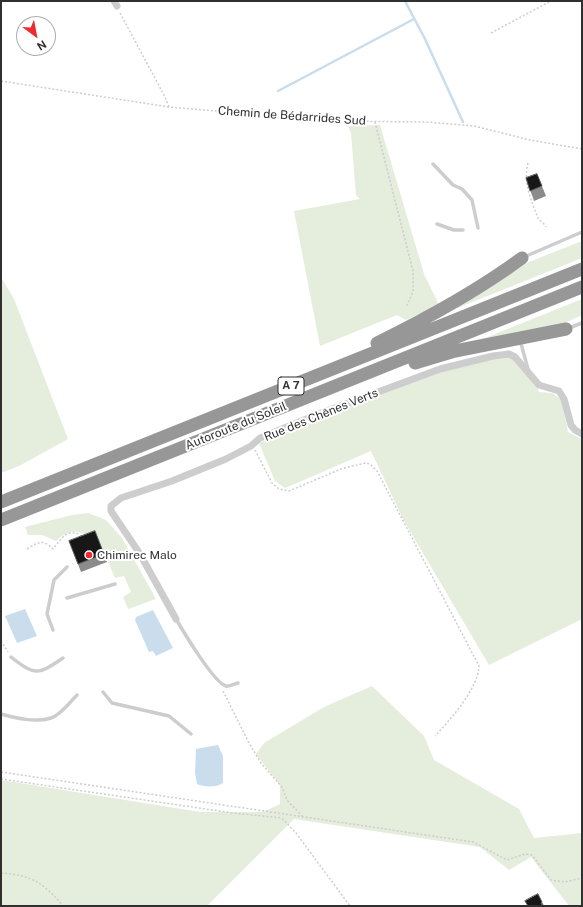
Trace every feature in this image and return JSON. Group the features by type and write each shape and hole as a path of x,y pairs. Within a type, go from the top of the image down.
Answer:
{"highway":[{"path":"333,369 374,344 448,307 496,277 522,258"},
{"name":"Autoroute du Soleil","path":"1,502 582,269"},
{"name":"Autoroute du Soleil","path":"1,520 582,287"},
{"path":"339,385 396,370 449,353 566,329"}],"street":[{"name":"Rue des Chênes Verts","path":"176,619 140,554 116,522 111,512 112,506 121,498 172,481 252,446 260,438 316,415 440,368 493,356 508,354 515,357 528,370 539,385 559,391 564,399 571,425 575,430 582,434"}],"lane":[{"path":"433,164 453,185 462,189 472,200 478,228"},
{"path":"437,224 454,230 463,230"},
{"path":"522,258 582,232"},
{"path":"566,329 582,323"},
{"path":"519,338 528,370"},
{"path":"53,630 46,614 54,580 67,566"},
{"path":"67,598 115,584"},
{"path":"176,619 198,655 220,684 227,686 238,684"},
{"path":"11,657 28,670 42,671 63,658"},
{"path":"103,692 112,703 168,716 191,734"},
{"path":"1,714 23,720 52,718 66,707 77,695"}],"path":[{"path":"491,33 551,1"},
{"path":"115,4 164,94 168,107"},
{"name":"Chemin de Bédarrides Sud","path":"1,81 168,107 335,121 426,122 474,126 530,140 582,149"},
{"path":"375,122 414,272 412,292 406,307"},
{"path":"528,163 526,170 528,192 538,218 546,227"},
{"path":"252,446 272,483 279,489 289,491 341,469 365,463 370,464 377,471 479,666 478,674 471,691 435,736"},
{"path":"27,549 39,542 45,542 53,549 68,532 75,533 86,540"},
{"path":"1,641 11,657"},
{"path":"220,684 249,743 262,763 282,788 287,800 295,811 304,818"},
{"path":"1,772 473,842 507,860 525,854 532,855 551,880 565,882 582,878"},
{"path":"1,779 233,813 282,818 296,833 350,906"},
{"path":"1,873 14,874 34,879 44,885 64,906"}],"green space":[{"path":"380,125 424,274 439,305 406,320 397,315 320,346 294,211 360,199 356,195 351,133 348,126"},
{"path":"582,241 582,258 455,309 529,262"},
{"path":"1,277 14,299 68,439 19,466 1,473"},
{"path":"582,299 582,315 552,329 473,343"},
{"path":"515,354 530,368 539,392 552,393 562,400 568,432 582,439 582,619 489,665 404,521 371,451 285,488 275,481 259,443 441,370"},
{"path":"88,513 106,520 122,538 156,599 128,609 123,597 131,592 124,576 115,578 98,538 71,532 62,536 56,541 42,535 28,535 25,527 72,515"},
{"path":"372,686 424,736 434,760 519,809 534,838 582,833 582,906 569,906 531,857 509,870 480,847 294,819 207,906 1,906 1,780 200,812 263,812 280,804 280,785 256,754 264,743 324,707"}],"water":[{"path":"25,609 37,636 17,643 5,616"},
{"path":"153,610 173,648 156,656 153,651 149,652 135,620 136,617"},
{"path":"218,745 223,756 223,783 217,786 203,786 197,784 195,773 196,749"}],"building":[{"path":"537,174 542,186 530,191 526,178"},
{"name":"Chimirec Malo","path":"95,531 104,554 78,564 69,541"},
{"path":"538,894 542,902 542,906 528,906 525,901"}],"waterway":[{"path":"405,1 425,39 463,122"},
{"path":"278,91 414,19"}],"place":[{"name":"Chimirec Malo","path":"89,555"}]}
